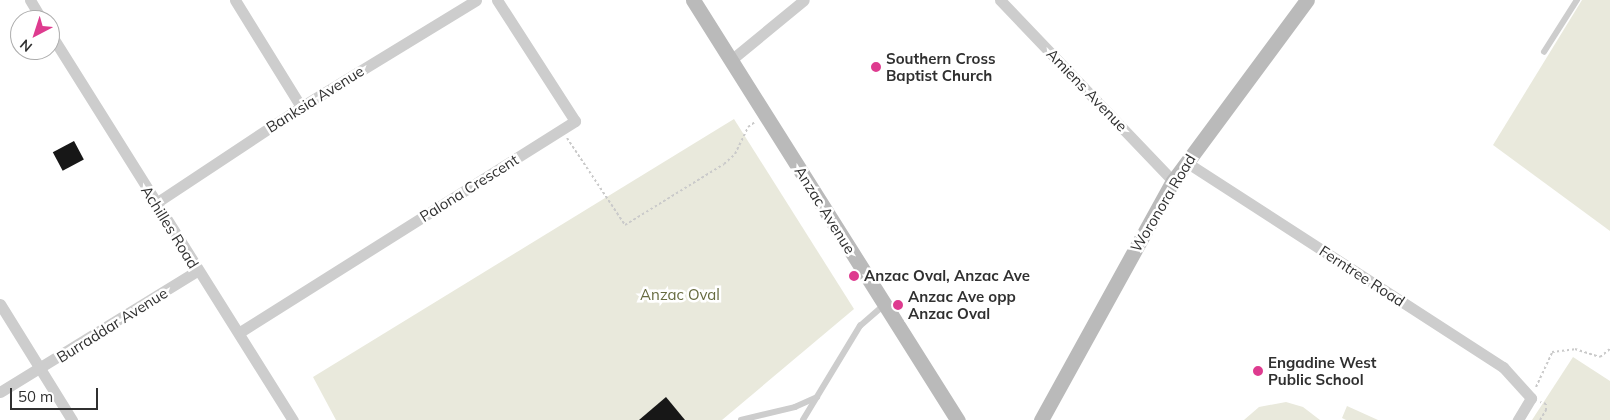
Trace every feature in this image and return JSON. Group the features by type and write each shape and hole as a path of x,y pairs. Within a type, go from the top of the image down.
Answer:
{"street":[{"path":"235,0 301,107"},
{"name":"Banksia Avenue","path":"156,203 301,107 476,0"},
{"name":"Palona Crescent","path":"240,332 575,121 497,0"},
{"name":"Anzac Avenue","path":"693,0 958,420"},
{"path":"731,60 804,0"},
{"name":"Amiens Avenue","path":"1000,0 1173,181"},
{"name":"Woronora Road","path":"1041,420 1173,181 1307,0"},
{"name":"Achilles Road","path":"60,49 197,271 240,332 293,420"},
{"name":"Ferntree Road","path":"1186,162 1503,367 1531,398"},
{"name":"Burraddar Avenue","path":"0,392 40,370 197,271"},
{"path":"0,304 72,420"},
{"path":"1518,420 1531,398"}],"lane":[{"path":"1544,52 1577,0"},
{"path":"803,420 860,326 884,305"},
{"path":"741,420 795,407 817,397"}],"path":[{"path":"561,130 625,225 724,164 735,154 748,127 766,115"},
{"path":"1540,420 1546,404 1531,398 1552,352 1575,349 1600,357 1610,349"}],"green space":[{"path":"1582,0 1610,0 1610,231 1493,145"},
{"name":"Anzac Oval","path":"734,119 854,309 722,420 336,420 313,377"},
{"path":"1573,357 1610,381 1610,420 1532,420"},
{"path":"1286,402 1303,407 1320,420 1244,420 1259,407"},
{"path":"1347,406 1378,420 1346,420 1342,418"}],"building":[{"path":"74,141 84,160 63,171 53,152"},
{"path":"666,397 685,420 639,420"}],"place":[{"name":"Southern Cross Baptist Church","path":"876,67"},
{"name":"Anzac Oval, Anzac Ave","path":"854,276"},
{"name":"Anzac Ave opp Anzac Oval","path":"898,305"},
{"name":"Engadine West Public School","path":"1258,371"}]}
